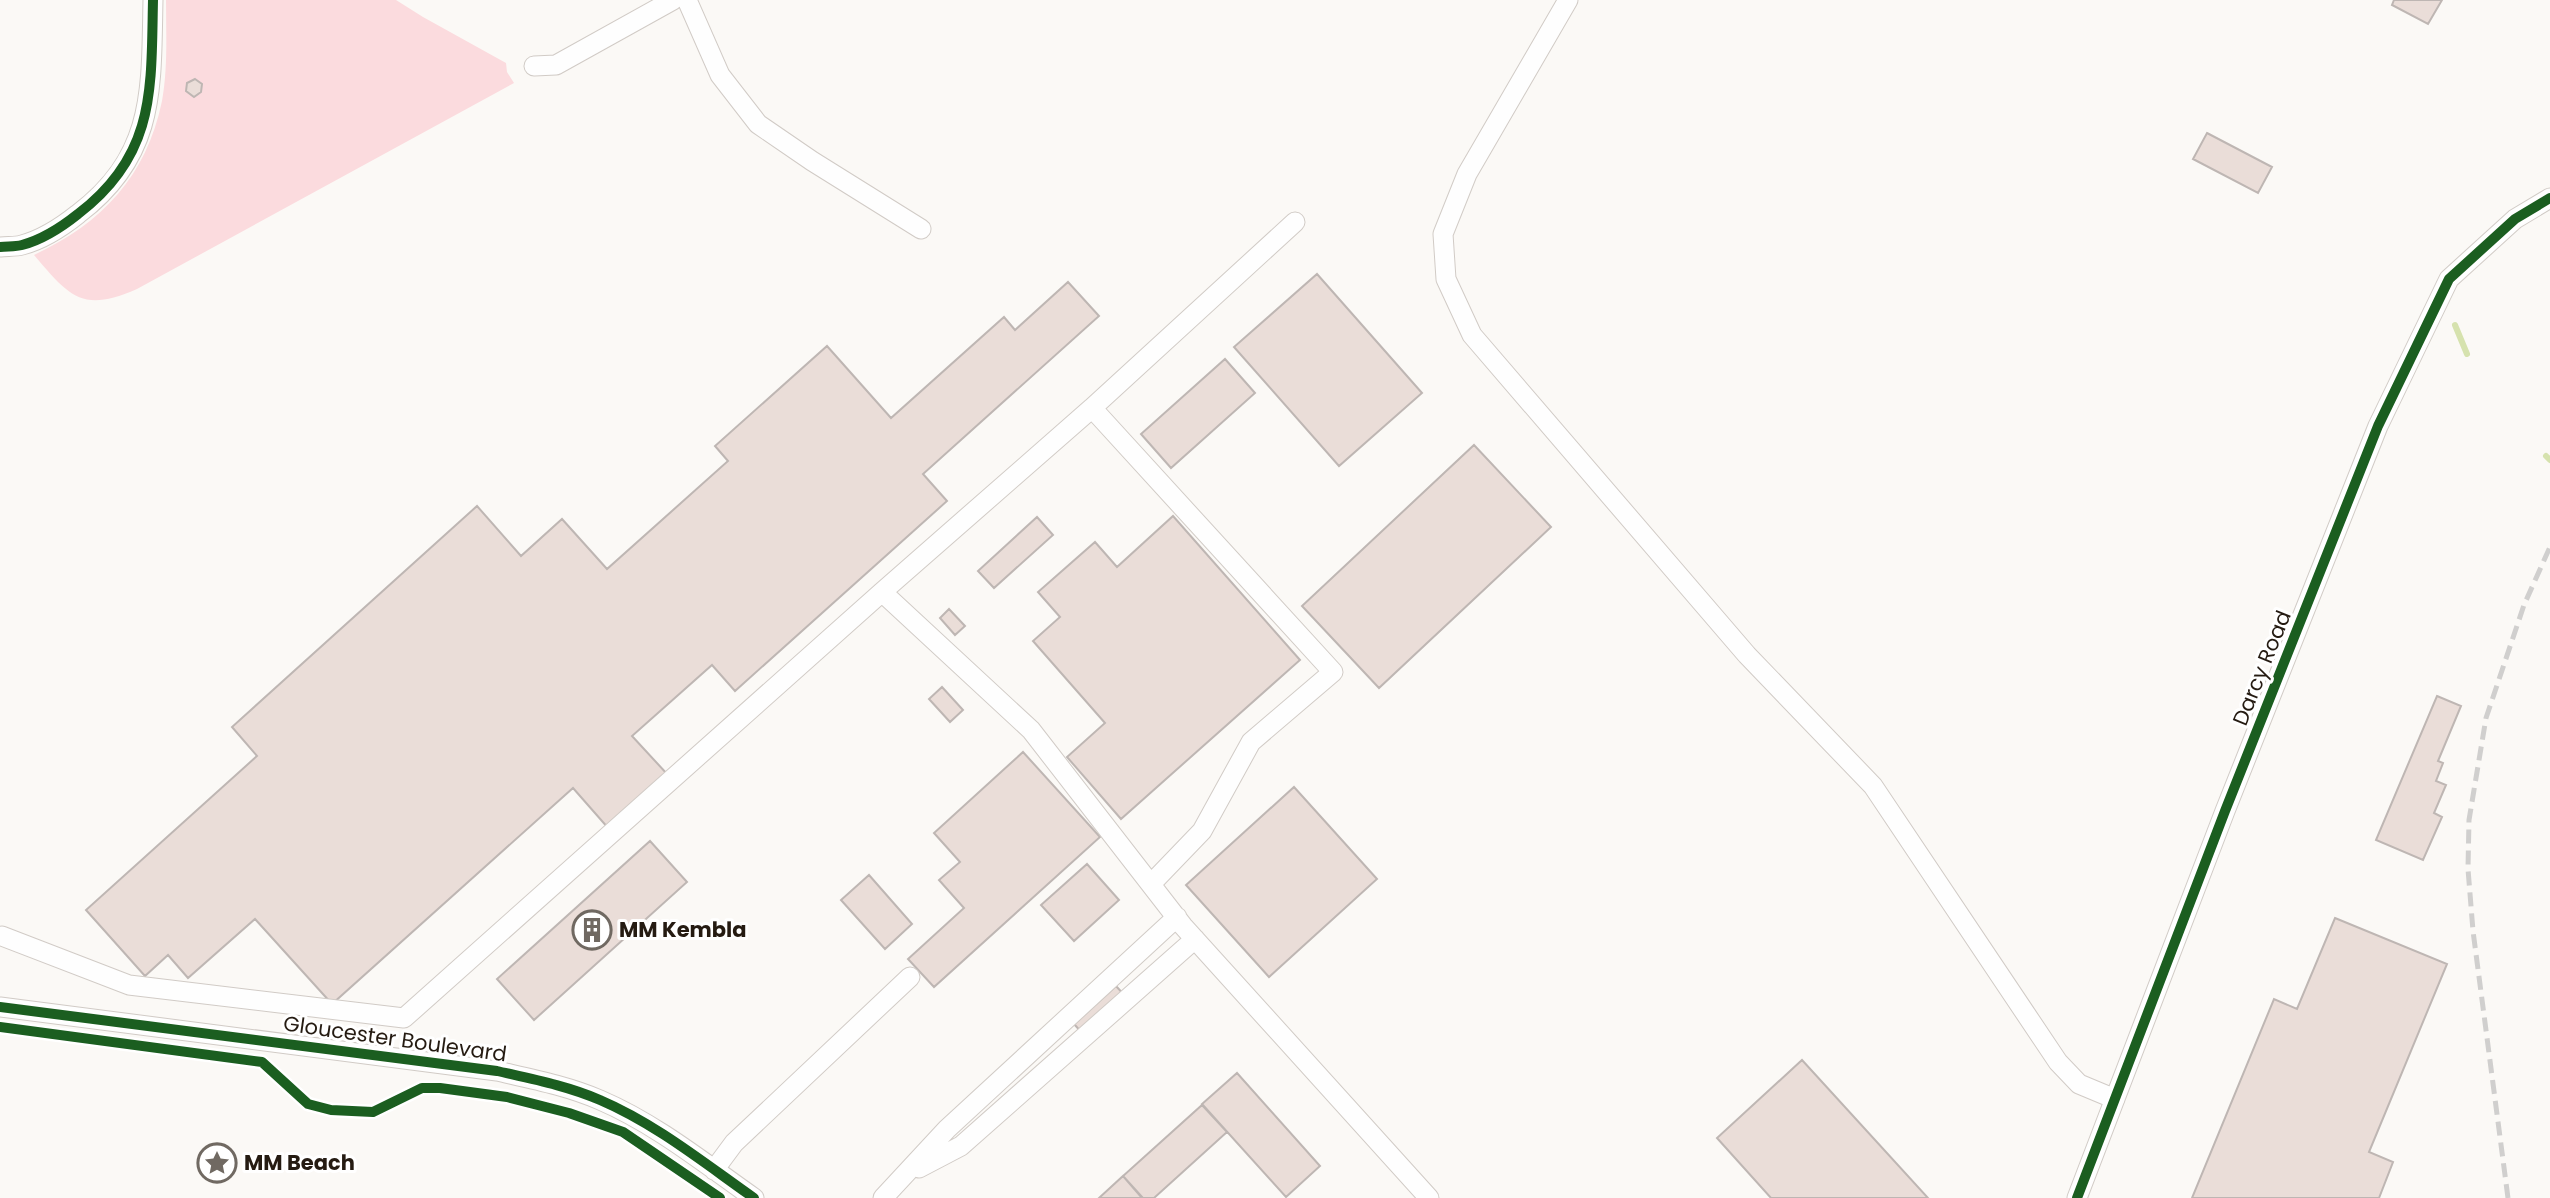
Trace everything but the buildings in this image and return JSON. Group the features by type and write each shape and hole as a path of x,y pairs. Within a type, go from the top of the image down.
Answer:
{"street":[{"path":"0,247 22,245 69,220 102,195 125,167 140,137 145,119 152,52 153,0"},
{"path":"534,66 556,65 673,0"},
{"path":"687,0 720,75 758,124 921,229"},
{"path":"1568,0 1467,174 1443,234 1446,279 1472,335 1747,655 1873,786 2059,1062 2079,1084 2115,1099"},
{"name":"Darcy Road","path":"2077,1198 2225,811 2378,426 2449,279 2515,219 2550,198"},
{"path":"2,936 129,985 404,1018 1092,408 1295,222"},
{"path":"1092,408 1333,672 1251,742 1202,831 1151,884"},
{"path":"882,592 1031,730 1195,939 1429,1198"},
{"path":"883,1198 947,1129 1177,917"},
{"path":"907,1175 961,1146 1195,939"},
{"path":"713,1170 734,1143 910,977"},
{"name":"Gloucester Boulevard","path":"0,1007 497,1071 547,1082 599,1099 658,1130 754,1198"}],"shaded area":[{"path":"166,0 396,0 506,63 507,72 514,83 137,289 103,300 78,297 68,291 34,255 80,228 100,212 118,194 145,153 155,128 164,89"}],"waterway":[{"path":"2455,325 2467,354"},
{"path":"2546,456 2550,460"}],"railway":[{"path":"2508,1198 2473,931 2468,869 2469,820 2486,718 2524,605 2550,547"}],"cycle path":[{"path":"0,247 29,243 59,228 104,192 122,168 135,144 149,91 153,0"},
{"path":"2077,1198 2225,811 2378,426 2449,279 2515,219 2550,198"},
{"path":"0,1007 497,1071 550,1083 600,1100 641,1121 754,1198"},
{"path":"0,1027 262,1062 308,1104 331,1110 373,1112 422,1088 507,1097 569,1113 623,1132 720,1198"}],"place":[{"name":"MM Kembla","path":"592,930"},
{"name":"MM Beach","path":"217,1163"}]}
